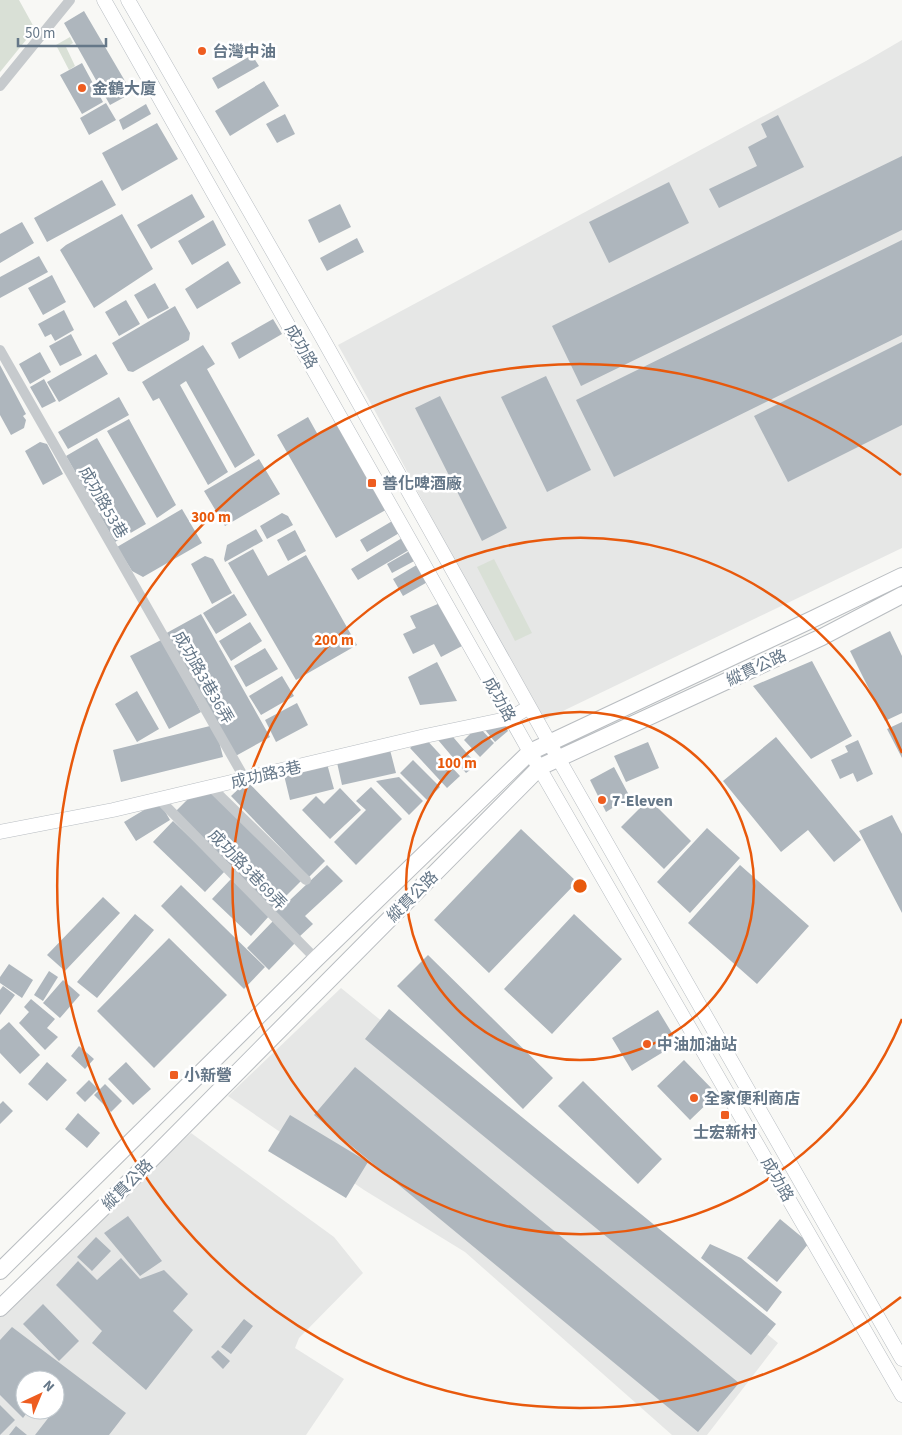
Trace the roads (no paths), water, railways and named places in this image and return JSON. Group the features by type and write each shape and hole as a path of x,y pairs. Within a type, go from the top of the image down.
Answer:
{"main road":[{"name":"成功路","path":"104,0 530,752 902,1395"},
{"name":"成功路","path":"128,0 319,332 529,707 902,1360"},
{"name":"縱貫公路","path":"0,1271 316,959 530,752 902,576"},
{"name":"縱貫公路","path":"0,1308 123,1188 540,767 822,637 902,595"},
{"name":"成功路3巷","path":"0,832 160,799 425,736 511,718 529,707"}],"street":[{"path":"0,86 70,0"},
{"name":"成功路53巷","path":"0,350 136,589"},
{"name":"成功路3巷36弄","path":"136,589 245,779"},
{"path":"212,787 306,880"},
{"name":"成功路3巷69弄","path":"160,799 316,959"}],"place":[{"name":"台灣中油","path":"202,51"},
{"name":"金鶴大廈","path":"82,88"},
{"name":"善化啤酒廠","path":"372,483"},
{"name":"7-Eleven","path":"602,800"},
{"name":"中油加油站","path":"647,1044"},
{"name":"小新營","path":"174,1075"},
{"name":"全家便利商店","path":"694,1098"},
{"name":"士宏新村","path":"725,1115"}]}
